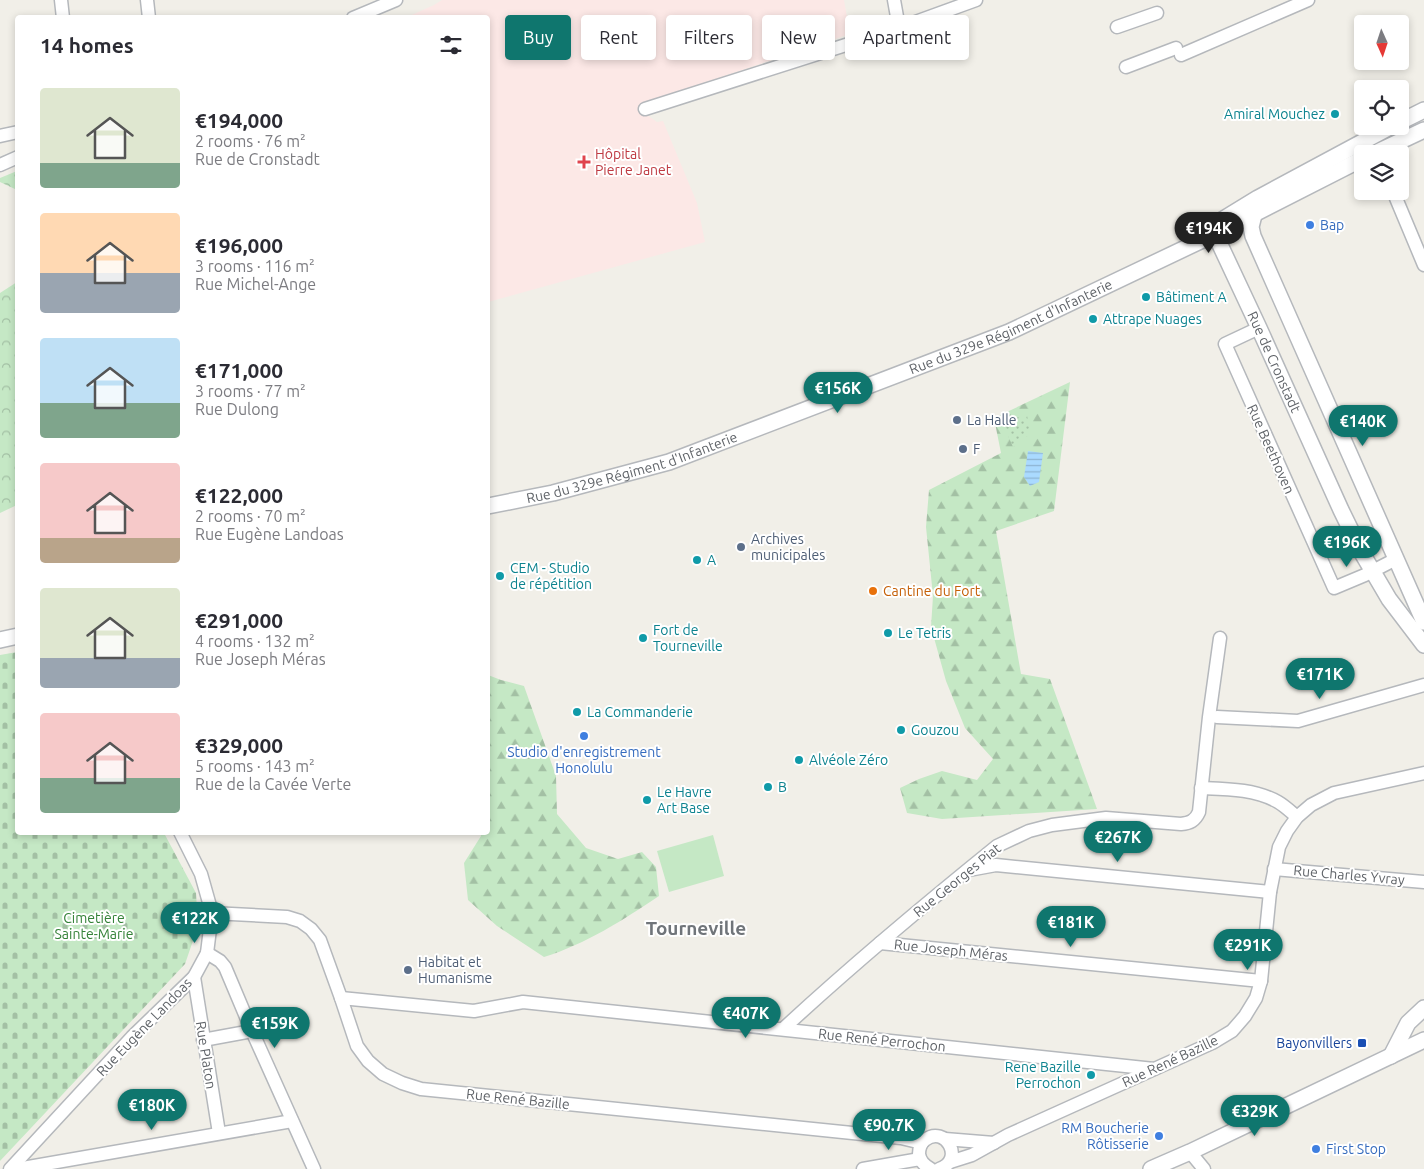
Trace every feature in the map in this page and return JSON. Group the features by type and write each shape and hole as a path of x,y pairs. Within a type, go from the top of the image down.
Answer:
{"street":[{"path":"61,0 63,15"},
{"path":"147,0 149,15"},
{"path":"360,15 396,0"},
{"path":"894,0 897,15"},
{"path":"935,15 976,0"},
{"path":"1126,67 1179,52 1308,0"},
{"path":"1117,27 1156,13"},
{"path":"645,109 845,45"},
{"path":"1409,118 1424,110"},
{"path":"1392,145 1424,130"},
{"path":"0,136 15,133"},
{"path":"1190,246 1209,228 1233,212 1375,135"},
{"path":"0,165 15,158"},
{"name":"Rue du 329e Régiment d'Infanterie","path":"490,506 552,493 683,458 1009,332 1254,215 1354,163"},
{"path":"1397,200 1424,265"},
{"path":"1215,234 1233,212"},
{"path":"1254,215 1251,226 1253,236 1424,622"},
{"name":"Rue de Cronstadt","path":"1215,234 1341,510 1372,571 1389,599 1424,645"},
{"name":"Rue Beethoven","path":"1259,328 1225,344 1334,588 1372,571"},
{"path":"1372,571 1396,559"},
{"path":"0,640 15,637"},
{"name":"Rue Georges Piat","path":"783,1029 880,942 997,846 1029,831 1052,824 1106,818 1181,824 1190,823 1196,818 1199,812 1220,638"},
{"path":"1217,718 1298,721 1424,685"},
{"name":"Rue René Bazille","path":"945,1166 972,1156 994,1143 1212,1043 1232,1031 1245,1016 1256,998 1260,981 1270,892 1278,847 1297,817 1311,804 1334,793 1424,773"},
{"path":"1201,788 1242,790 1259,795 1278,803 1297,817"},
{"name":"Rue Eugène Landoas","path":"10,1169 132,1037 194,977 207,953 212,913 201,874 182,835"},
{"path":"967,870 996,865 1270,892"},
{"name":"Rue Charles Yvray","path":"1274,869 1424,882"},
{"name":"Rue René Bazille","path":"212,913 287,917 300,921 312,929 320,940 357,1046 368,1061 383,1074 421,1089 901,1138 922,1143 935,1136 945,1139 994,1143"},
{"name":"Rue Joseph Méras","path":"880,942 1260,981"},
{"path":"207,953 220,961 225,967 314,1169"},
{"name":"Rue Platon","path":"194,977 219,1133"},
{"name":"Rue René Perrochon","path":"341,998 474,1011 523,1002 1154,1069"},
{"path":"1391,1056 1408,1023 1424,1008"},
{"path":"203,1040 252,1031"},
{"path":"1151,1169 1424,1040"},
{"path":"17,1169 292,1121"},
{"path":"945,1139 952,1152 945,1166"},
{"path":"922,1143 919,1151 920,1159 931,1169"},
{"path":"1190,1152 1204,1169"},
{"path":"863,1169 920,1159"}],"shaded area":[{"name":"Hôpital Pierre Janet","path":"442,0 844,0 847,15 845,15 845,36 835,39 835,15 762,15 762,60 772,60 643,103 647,115 657,122 663,121 697,203 705,242 490,301 490,15 412,15"}],"green space":[{"path":"15,172 15,189 0,182 0,178"},
{"path":"15,283 15,506 0,513 0,293"},
{"path":"1070,382 1054,511 996,531 1021,674 1050,679 1097,809 942,819 907,813 900,788 942,771 977,780 993,759 965,728 946,681 931,627 933,596 926,527 929,490 1001,453 994,418"},
{"path":"1027,415 1030,434 1013,447 1002,422"},
{"name":"Cimetière Sainte-Marie","path":"15,652 15,835 165,835 196,893 198,926 185,964 0,1161 0,655"},
{"path":"490,676 524,686 556,776 557,814 586,848 618,859 642,852 656,867 659,896 589,938 560,952 544,957 497,926 468,900 464,863 481,836 490,835"},
{"path":"713,835 724,876 669,892 657,851"}],"water":[{"path":"1028,451 1043,453 1039,482 1030,486 1024,477"}],"place":[{"name":"Amiral Mouchez","path":"1335,114"},
{"name":"Hôpital Pierre Janet","path":"584,162"},
{"name":"Bap","path":"1310,225"},
{"name":"Bâtiment A","path":"1146,297"},
{"name":"Attrape Nuages","path":"1093,319"},
{"name":"La Halle","path":"957,420"},
{"name":"F","path":"963,449"},
{"name":"Archives municipales","path":"741,547"},
{"name":"A","path":"697,560"},
{"name":"CEM - Studio de répétition","path":"500,576"},
{"name":"Cantine du Fort","path":"873,591"},
{"name":"Le Tetris","path":"888,633"},
{"name":"Fort de Tourneville","path":"643,638"},
{"name":"La Commanderie","path":"577,712"},
{"name":"Gouzou","path":"901,730"},
{"name":"Studio d'enregistrement Honolulu","path":"584,736"},
{"name":"Alvéole Zéro","path":"799,760"},
{"name":"B","path":"768,787"},
{"name":"Le Havre Art Base","path":"647,800"},
{"name":"Habitat et Humanisme","path":"408,970"},
{"name":"Bayonvillers","path":"1362,1043"},
{"name":"Rene Bazille Perrochon","path":"1091,1075"},
{"name":"RM Boucherie Rôtisserie","path":"1159,1136"},
{"name":"First Stop","path":"1316,1149"}],"district":[{"name":"Tourneville","path":"696,928"}]}
